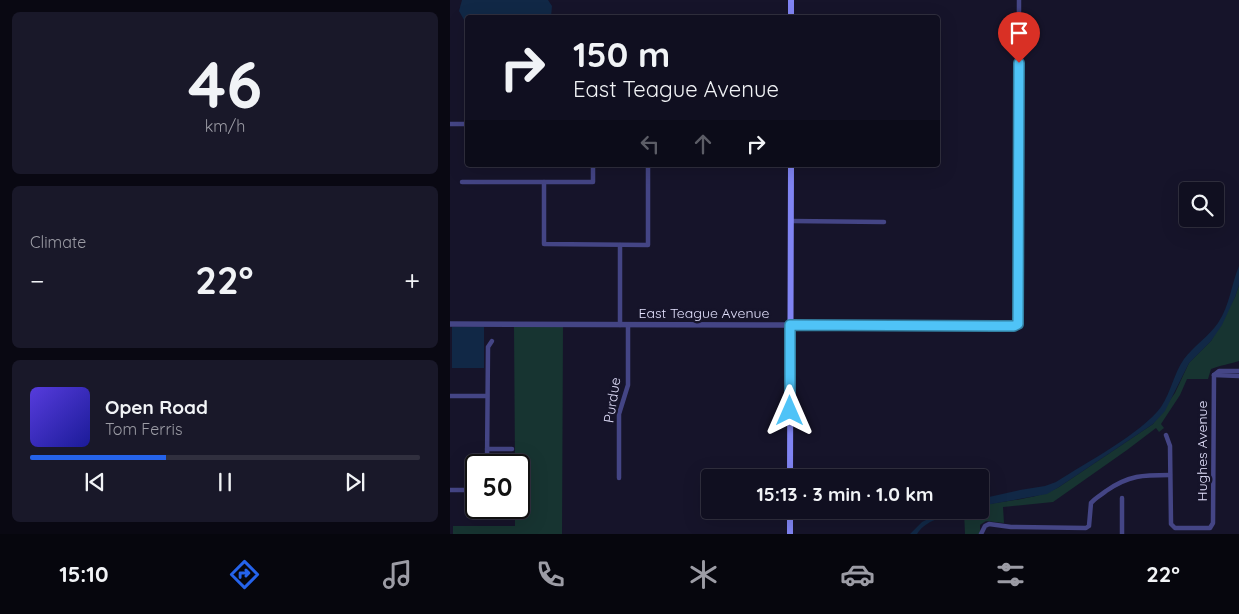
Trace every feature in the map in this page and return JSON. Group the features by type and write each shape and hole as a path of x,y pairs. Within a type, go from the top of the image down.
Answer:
{"main road":[{"path":"791,0 791,15"},
{"path":"790,469 791,167"},
{"path":"790,519 790,534"}],"street":[{"name":"East Teague Avenue","path":"450,324 1014,326 1018,324 1019,0"},
{"path":"450,124 465,124"},
{"path":"462,182 593,182 593,167"},
{"path":"544,182 544,244 648,245 648,167"},
{"path":"791,222 884,222"},
{"path":"620,245 620,325"},
{"name":"Purdue","path":"619,478 619,423 628,385 628,325"},
{"path":"487,454 488,347 492,340"},
{"path":"1214,375 1218,371 1239,371"},
{"path":"1214,375 1239,376"},
{"name":"Hughes Avenue","path":"1170,475 1170,522 1172,526 1175,528 1212,527 1214,375"},
{"path":"450,396 487,396"},
{"path":"983,533 986,525 1086,528 1089,526 1091,503 1117,484 1126,479 1146,475 1170,475 1170,446 1166,435"},
{"path":"487,449 512,449"},
{"path":"450,490 465,490"},
{"path":"1122,498 1122,534"}],"green space":[{"path":"1239,285 1239,361 1211,369 1208,379 1187,379 1180,395 1161,424 1164,428 1159,432 1156,428 1053,502 1003,507 1004,523 986,521 980,525 980,534 965,534 964,519 989,519 989,504 1041,495 1059,487 1153,424 1175,393 1189,363 1211,341 1235,297"},
{"path":"514,327 563,327 562,534 453,534 453,526 515,526 515,519 530,519 530,454 515,454"}],"water":[{"path":"462,0 548,0 552,6 551,15 465,15 465,22 459,11"},
{"path":"1239,266 1239,285 1222,325 1211,341 1189,363 1165,411 1153,424 1047,494 989,504 989,497 1045,486 1056,482 1127,437 1152,417 1161,407 1184,359 1218,323 1228,302"},
{"path":"452,327 484,327 484,368 452,368"},
{"path":"928,519 939,519 927,524 917,534 910,534 922,522"}],"route":[{"path":"790,411 790,325 1014,326 1018,324 1019,63"}]}
